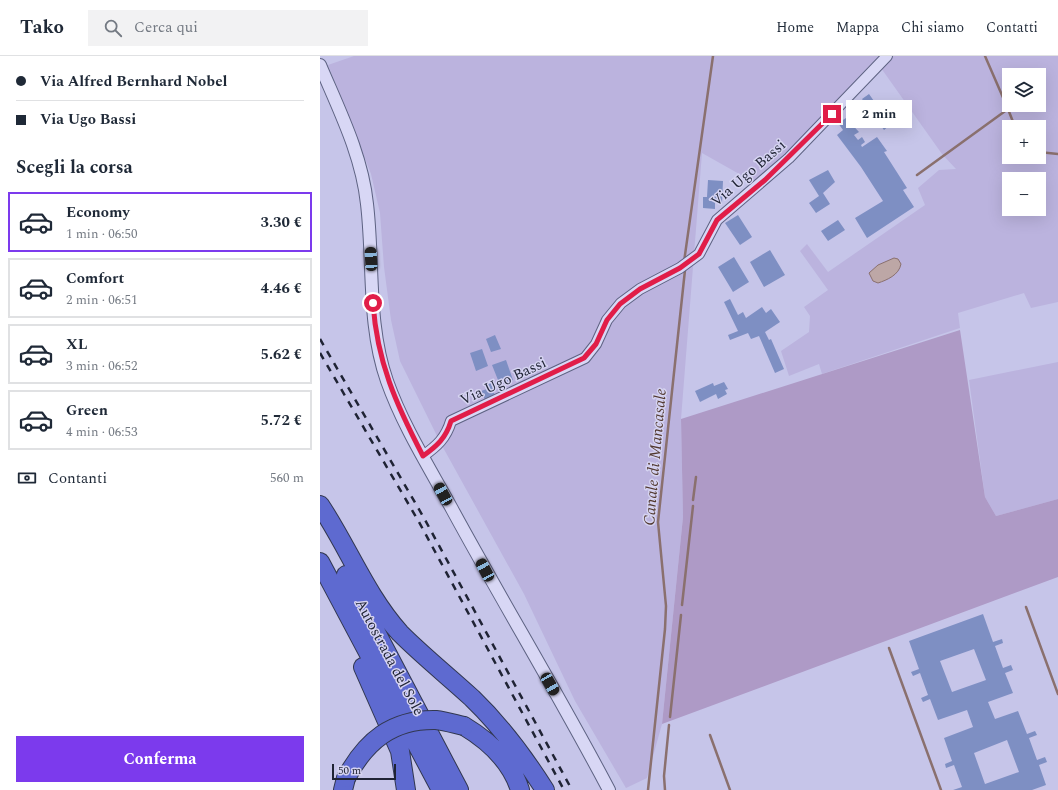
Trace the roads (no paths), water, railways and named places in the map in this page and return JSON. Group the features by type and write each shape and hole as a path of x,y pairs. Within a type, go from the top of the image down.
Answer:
{"highway":[{"path":"320,505 368,589 400,632 473,699 513,743 545,790"},
{"name":"Autostrada del Sole","path":"320,525 459,790"},
{"name":"Autostrada del Sole","path":"320,562 441,790"},
{"path":"320,567 400,751 406,790"},
{"path":"344,784 362,751 387,731 414,721 438,720 464,726 489,743 504,760 520,790"}],"street":[{"name":"Via Ugo Bassi","path":"423,456 442,441 448,432 451,421 584,358 596,344 607,320 620,304 640,289 680,268 699,254 717,220 789,158 888,56"},
{"path":"320,65 347,130 363,176 370,230 374,318 382,362 399,410 492,583 573,722 609,790"}],"waterway":[{"name":"Canale di Mancasale","path":"684,262 713,56"},
{"path":"985,56 1002,95"},
{"path":"917,175 1008,109 1012,120"},
{"path":"1046,153 1058,154"},
{"name":"Canale di Mancasale","path":"648,790 665,629 666,606 658,522 685,270"},
{"path":"693,500 696,477"},
{"path":"682,605 693,506"},
{"path":"1026,607 1058,694"},
{"path":"670,717 681,615"},
{"path":"889,648 941,790"},
{"path":"665,790 664,776 669,725"},
{"path":"710,735 730,790"}],"railway":[{"path":"320,339 424,518 572,790"},
{"path":"320,353 419,522 564,790"}]}
